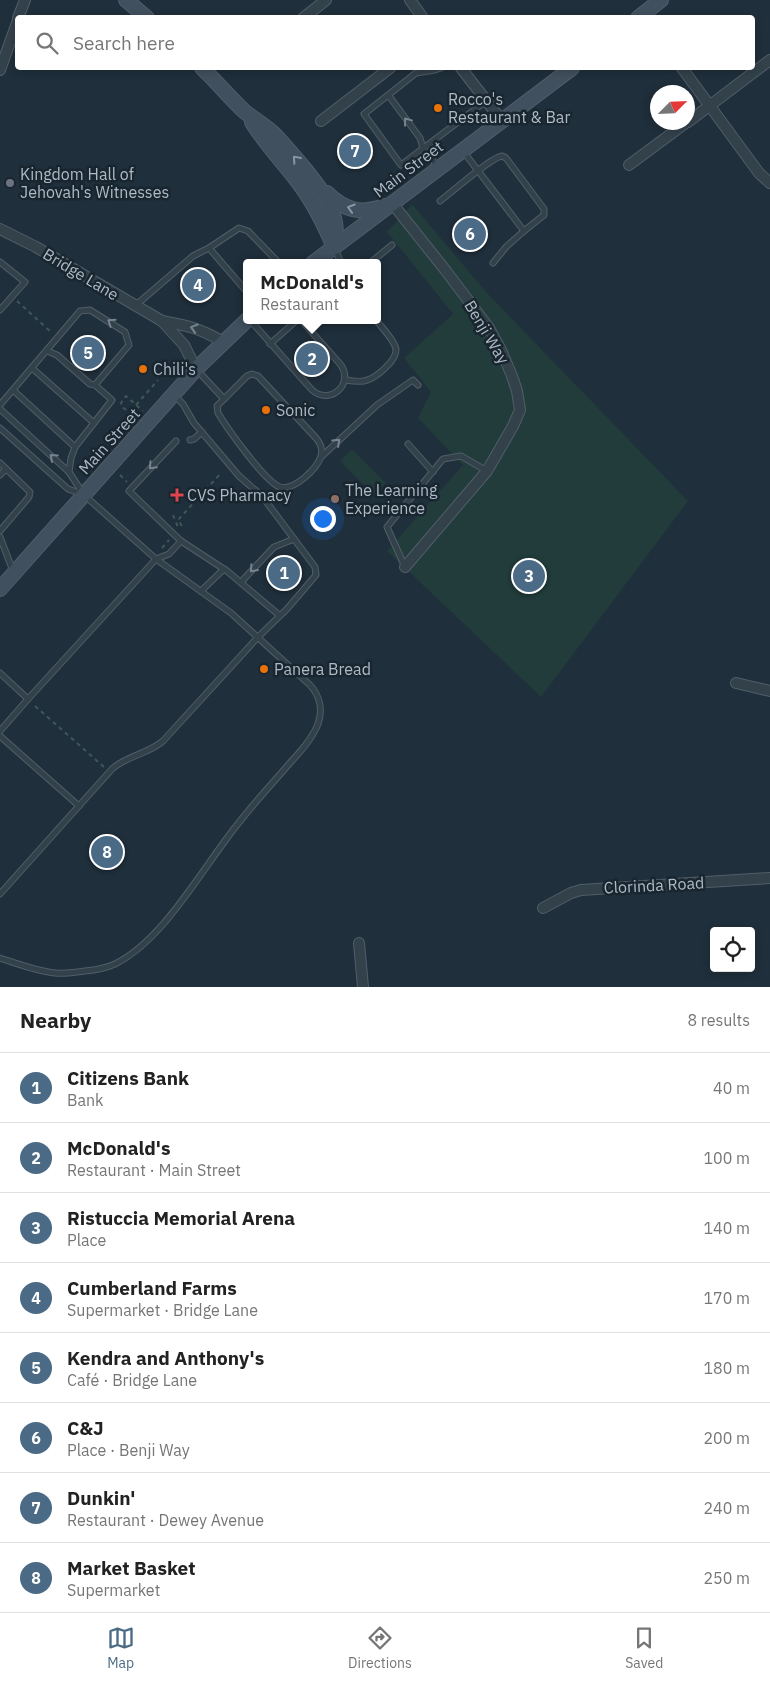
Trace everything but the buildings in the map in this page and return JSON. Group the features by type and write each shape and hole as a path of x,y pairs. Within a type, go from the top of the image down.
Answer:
{"main road":[{"path":"126,0 144,15"},
{"path":"642,15 661,0"},
{"path":"204,70 246,113 282,143 332,198 349,209 366,211 392,203"},
{"name":"Main Street","path":"318,259 569,70"},
{"path":"246,113 265,141 309,197 334,247"},
{"path":"317,183 330,205 336,222 337,231 334,247"},
{"name":"Main Street","path":"0,589 196,369 243,324"}],"street":[{"path":"19,15 25,0"},
{"path":"307,15 326,0"},
{"path":"410,0 421,15"},
{"path":"0,70 15,28"},
{"path":"695,116 770,60"},
{"path":"321,121 387,70"},
{"path":"463,70 502,121"},
{"path":"683,70 759,173 770,183"},
{"path":"629,165 676,130"},
{"name":"Benji Way","path":"392,203 481,317 496,340 512,376 520,410 487,471 405,567"},
{"name":"Bridge Lane","path":"0,229 36,247 162,321 184,345 196,369"},
{"name":"Bridge Lane","path":"162,321 192,326 223,342"},
{"path":"736,683 770,692"},
{"name":"Clorinda Road","path":"543,908 581,890 770,878"},
{"path":"359,943 363,987"}],"lane":[{"path":"435,70 416,74 364,114 401,164 486,101"},
{"path":"389,96 420,138 423,148 439,168"},
{"path":"463,150 524,231"},
{"path":"440,201 498,156 506,158 545,213 506,247 493,263"},
{"path":"135,306 193,256 209,248 235,229 242,228 248,231 275,259"},
{"path":"375,259 392,245"},
{"path":"334,247 339,259"},
{"path":"209,248 243,287"},
{"path":"0,262 25,282 0,310"},
{"path":"0,958 41,971 56,973 109,967 126,958 150,938 190,890 237,824 302,749 319,722 320,708 314,689 231,613 156,559 84,495 69,472 0,407 80,311 94,311 125,332 130,345 95,385"},
{"path":"252,324 312,390 317,394 327,396 333,394 342,387 345,380 343,367 305,324"},
{"path":"270,344 292,324"},
{"path":"345,380 369,380 394,359 396,353 394,344 379,324"},
{"path":"47,351 57,355 90,384 95,385 112,400 75,447 69,472"},
{"path":"32,368 94,423"},
{"path":"196,369 224,399"},
{"path":"248,375 256,375 316,438 322,449 316,464 296,485 283,488 275,484 246,453 219,415 217,406 224,399 248,375"},
{"path":"320,457 377,405 413,380 418,385"},
{"path":"13,390 75,447"},
{"path":"0,894 116,765 148,751 163,741 278,615 287,609 316,575 316,569 262,496 239,476 193,421 183,404 174,394"},
{"path":"0,428 68,489 84,495"},
{"path":"190,440 202,432"},
{"path":"176,442 129,491 181,541 242,582 278,615"},
{"path":"408,444 432,472"},
{"path":"405,567 387,527 442,459 461,456 487,471"},
{"path":"0,463 28,488 30,494 0,531"},
{"path":"0,475 6,469"},
{"path":"0,537 14,573"},
{"path":"242,582 274,547 294,539"},
{"path":"0,731 156,559 169,554 181,541"},
{"path":"201,591 224,569"},
{"path":"0,673 28,699"},
{"path":"0,736 79,806"}],"path":[{"path":"17,301 53,334"},
{"path":"136,405 158,380"},
{"path":"126,410 121,403 126,396 143,411"},
{"path":"182,526 178,520 221,473"},
{"path":"120,475 129,483"},
{"path":"174,515 179,529"},
{"path":"162,548 169,540"},
{"path":"35,706 106,768"}],"green space":[{"path":"412,204 486,292 688,501 541,697 387,551 463,465 418,418 431,392 404,358 453,314 387,232"},
{"path":"352,449 386,483 374,495 340,461"}],"place":[{"name":"Rocco's Restaurant & Bar","path":"438,108"},
{"name":"Dunkin'","path":"355,151"},
{"name":"Kingdom Hall of Jehovah's Witnesses","path":"10,183"},
{"name":"C&J","path":"470,234"},
{"name":"Cumberland Farms","path":"198,285"},
{"name":"Kendra and Anthony's","path":"88,353"},
{"name":"McDonald's","path":"312,359"},
{"name":"Chili's","path":"143,369"},
{"name":"Sonic","path":"266,410"},
{"name":"CVS Pharmacy","path":"177,495"},
{"name":"The Learning Experience","path":"335,499"},
{"name":"Citizens Bank","path":"284,573"},
{"name":"Ristuccia Memorial Arena","path":"529,576"},
{"name":"Panera Bread","path":"264,669"},
{"name":"Market Basket","path":"107,852"}]}
